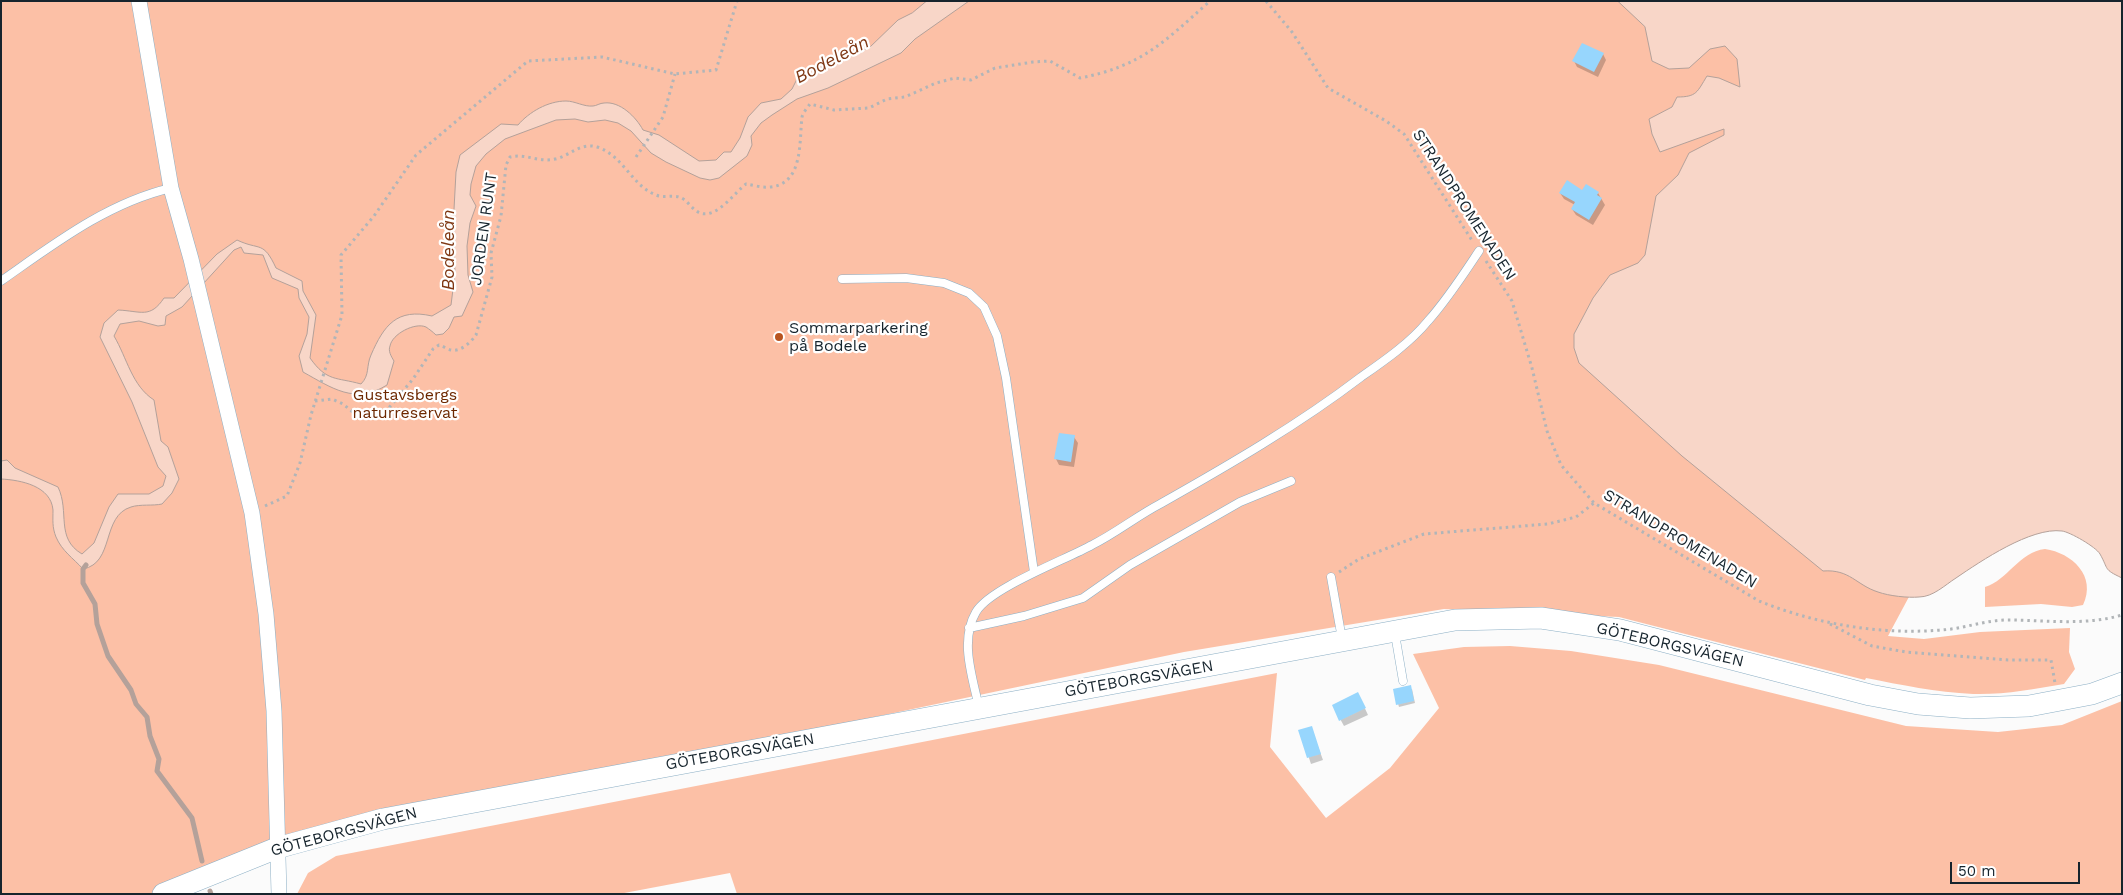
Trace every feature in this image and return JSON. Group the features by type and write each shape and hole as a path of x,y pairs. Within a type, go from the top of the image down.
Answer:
{"street":[{"path":"139,1 171,188 191,259 252,513 266,614 274,711 279,894"},
{"name":"GÖTEBORGSVÄGEN","path":"163,894 277,848 383,818 1456,620 1541,618 1620,630 1870,695 1918,704 1970,708 2029,706 2092,694 2122,684"}],"lane":[{"path":"1,281 103,213 130,201 171,188"},
{"path":"980,708 968,649 969,628 976,611 989,598 1034,572 1049,567 1093,545 1158,504 1199,483 1327,403 1382,362 1427,323 1479,251"},
{"path":"842,279 906,278 944,283 969,293 984,307 997,336 1006,378 1034,572"},
{"path":"969,628 1024,616 1083,598 1130,566 1240,502 1291,481"},
{"path":"1332,577 1342,642"},
{"path":"1394,632 1403,681"}],"path":[{"path":"252,513 287,496 300,463 315,401 342,315 341,255 374,216 416,155 528,61 602,57 675,74 716,70 737,1"},
{"name":"JORDEN RUNT","path":"315,401 332,399 343,404 360,418 382,416 413,379 434,349 439,345 450,350 459,350 471,342 476,335 492,277 490,266 491,253 501,216 506,165 510,157 520,155 543,160 556,159 584,146 597,147 619,160 631,174 656,196 681,197 701,213 710,213 730,202 738,190 746,184 770,188 784,182 794,171 801,151 802,115 810,104 834,110 869,108 887,99 904,97 936,83 956,78 972,80 995,68 1034,62 1050,61 1080,78 1103,74 1130,64 1156,49 1210,1"},
{"name":"STRANDPROMENADEN","path":"1266,1 1292,32 1328,88 1386,121 1404,134 1512,301 1532,368 1546,431 1561,465 1594,503 1759,601 1825,622 1862,628 1923,632 2006,620 2067,622 2108,619 2122,615"},
{"path":"636,157 663,117 675,74"},
{"path":"1332,577 1359,559 1424,534 1548,524 1576,517 1594,503"},
{"path":"1825,622 1872,646 1906,652 2008,660 2051,660 2056,689"}],"green space":[{"name":"Gustavsbergs naturreservat","path":"1,1 2122,1 2122,199 1888,636 1924,639 1980,632 2070,628 2069,652 2075,669 2064,684 2007,693 1959,693 1866,678 1865,680 1619,617 1444,609 1184,652 313,835 161,894 1,894"},
{"path":"2045,549 2064,555 2079,568 2087,585 2083,605 2072,607 2041,604 1985,607 1985,587 2000,579 2028,555"},
{"path":"1510,646 1571,651 1659,665 1906,726 1998,732 2062,725 2122,701 2122,894 737,894 730,873 619,894 297,894 308,873 336,856 1277,673 1270,747 1326,818 1390,768 1439,708 1413,654 1464,647"}],"shaded area":[{"name":"Bodeleån","path":"927,1 969,1 915,39 901,53 828,88 797,99 772,115 761,123 751,136 752,145 747,156 719,178 710,180 700,178 666,162 651,153 631,131 618,123 605,120 588,122 575,119 556,120 505,139 486,154 476,166 471,184 470,195 476,206 470,223 467,246 468,275 473,292 462,316 454,317 449,328 443,334 436,335 426,327 421,326 416,326 399,333 389,348 394,361 387,385 375,391 364,394 344,392 324,384 303,372 299,356 307,334 309,317 299,298 298,289 272,278 263,255 244,253 241,247 234,250 182,307 166,316 165,325 158,326 139,321 120,324 114,336 140,387 154,400 161,441 168,447 179,479 172,493 162,504 135,506 122,512 115,520 100,558 93,565 83,569 58,542 53,524 53,510 47,495 26,483 1,479 1,461 7,460 15,468 58,487 63,506 66,532 74,548 82,554 94,543 109,507 118,494 149,494 163,486 166,476 158,467 132,402 100,337 104,323 118,310 149,311 159,305 164,298 174,298 217,254 237,240 264,250 272,259 276,268 302,281 303,291 316,315 310,358 327,375 361,384 366,377 376,344 393,321 410,314 432,316 451,305 455,273 453,228 456,172 460,155 501,124 518,125 539,108 559,101 569,101 590,106 610,103 627,111 643,130 659,135 699,161 716,160 724,152 731,152 740,138 748,117 761,103 781,99 792,89 798,77 810,70 829,65 870,47 898,20 912,13"},
{"path":"1618,1 2122,1 2122,578 2109,571 2098,551 2076,537 2062,531 2036,534 2021,540 1992,555 1939,590 1924,596 1893,596 1870,589 1840,572 1823,571 1682,456 1579,363 1574,348 1574,334 1593,298 1610,275 1638,263 1645,255 1656,196 1678,175 1689,153 1724,135 1724,129 1660,152 1652,134 1649,119 1672,107 1677,97 1693,95 1707,76 1719,78 1740,87 1737,59 1725,46 1710,49 1689,68 1669,69 1652,61 1645,27"}],"building":[{"path":"1582,43 1604,53 1594,72 1572,61"},
{"path":"1567,180 1582,190 1586,184 1599,192 1597,195 1602,198 1589,220 1571,209 1575,202 1559,193"},
{"path":"1059,433 1075,435 1071,462 1054,459"},
{"path":"1411,685 1414,701 1396,705 1393,689"},
{"path":"1358,692 1366,708 1339,721 1332,705"},
{"path":"1312,726 1321,754 1307,758 1298,730"}],"waterway":[{"path":"86,565 83,569 83,583 95,604 97,624 108,656 131,690 136,704 147,717 150,736 159,759 157,771 192,818 202,861"}],"place":[{"name":"Sommarparkering på Bodele","path":"779,337"}]}
